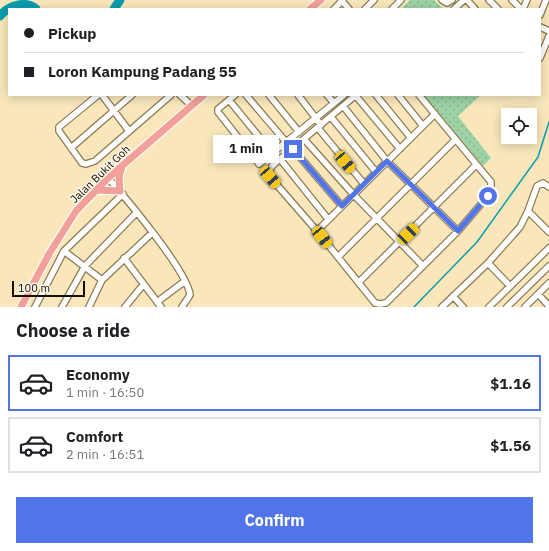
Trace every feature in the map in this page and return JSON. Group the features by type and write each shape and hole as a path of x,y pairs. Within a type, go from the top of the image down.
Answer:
{"main road":[{"path":"311,8 321,0"},
{"name":"Jalan Bukit Goh","path":"20,307 49,254 76,211 108,178 203,96"},
{"path":"96,190 122,193 119,177 122,166"}],"street":[{"path":"335,8 342,0 348,8"},
{"path":"366,8 374,0"},
{"path":"393,8 401,0"},
{"path":"442,0 447,3 452,0"},
{"path":"455,8 465,0 474,8"},
{"path":"489,0 497,8"},
{"path":"512,0 521,8"},
{"path":"541,12 546,0"},
{"path":"541,56 549,36"},
{"path":"97,96 60,124 59,131 82,163 90,163 170,96"},
{"path":"103,96 129,131"},
{"path":"71,148 131,96"},
{"path":"181,96 191,105"},
{"path":"234,96 218,109 218,113 257,163 261,163 273,154 343,96"},
{"path":"247,96 286,142"},
{"path":"270,96 299,132"},
{"path":"299,96 317,118 320,127 364,184"},
{"path":"328,96 334,103"},
{"path":"355,96 270,168 270,177 317,230 375,303 380,304 386,303 458,231 491,192 491,182 420,96"},
{"path":"357,96 400,149"},
{"path":"377,96 411,138"},
{"path":"399,96 423,126"},
{"path":"229,100 273,154"},
{"path":"343,106 387,161 458,231"},
{"path":"317,230 435,114"},
{"path":"331,117 376,172"},
{"path":"304,139 376,219 423,266"},
{"path":"338,257 455,140"},
{"path":"293,149 342,206"},
{"path":"280,159 328,219"},
{"path":"359,282 476,165"},
{"path":"108,178 137,212 185,281 190,295 182,307"},
{"path":"442,307 488,263 520,227 528,211 537,186 543,183 549,187"},
{"path":"35,307 64,251 122,193"},
{"path":"528,211 549,232"},
{"path":"62,307 85,266 137,212"},
{"path":"89,307 102,280 152,233"},
{"path":"488,307 549,248"},
{"path":"64,251 102,280"},
{"path":"124,258 158,305 185,281"},
{"path":"488,263 510,286"},
{"path":"507,307 549,266"},
{"path":"526,307 549,283"},
{"path":"124,307 143,285"},
{"path":"538,294 549,306"},
{"path":"453,296 463,307"}],"green space":[{"path":"410,0 434,0 442,8 402,8"},
{"path":"425,96 480,96 458,116 491,158 483,166"}],"waterway":[{"path":"115,8 120,0"},
{"path":"10,8 17,5 27,5 35,8"},
{"path":"0,16 8,9"},
{"path":"414,307 477,242 538,157 549,122"}],"route":[{"path":"293,149 342,206 387,161 458,231 488,196"}]}
